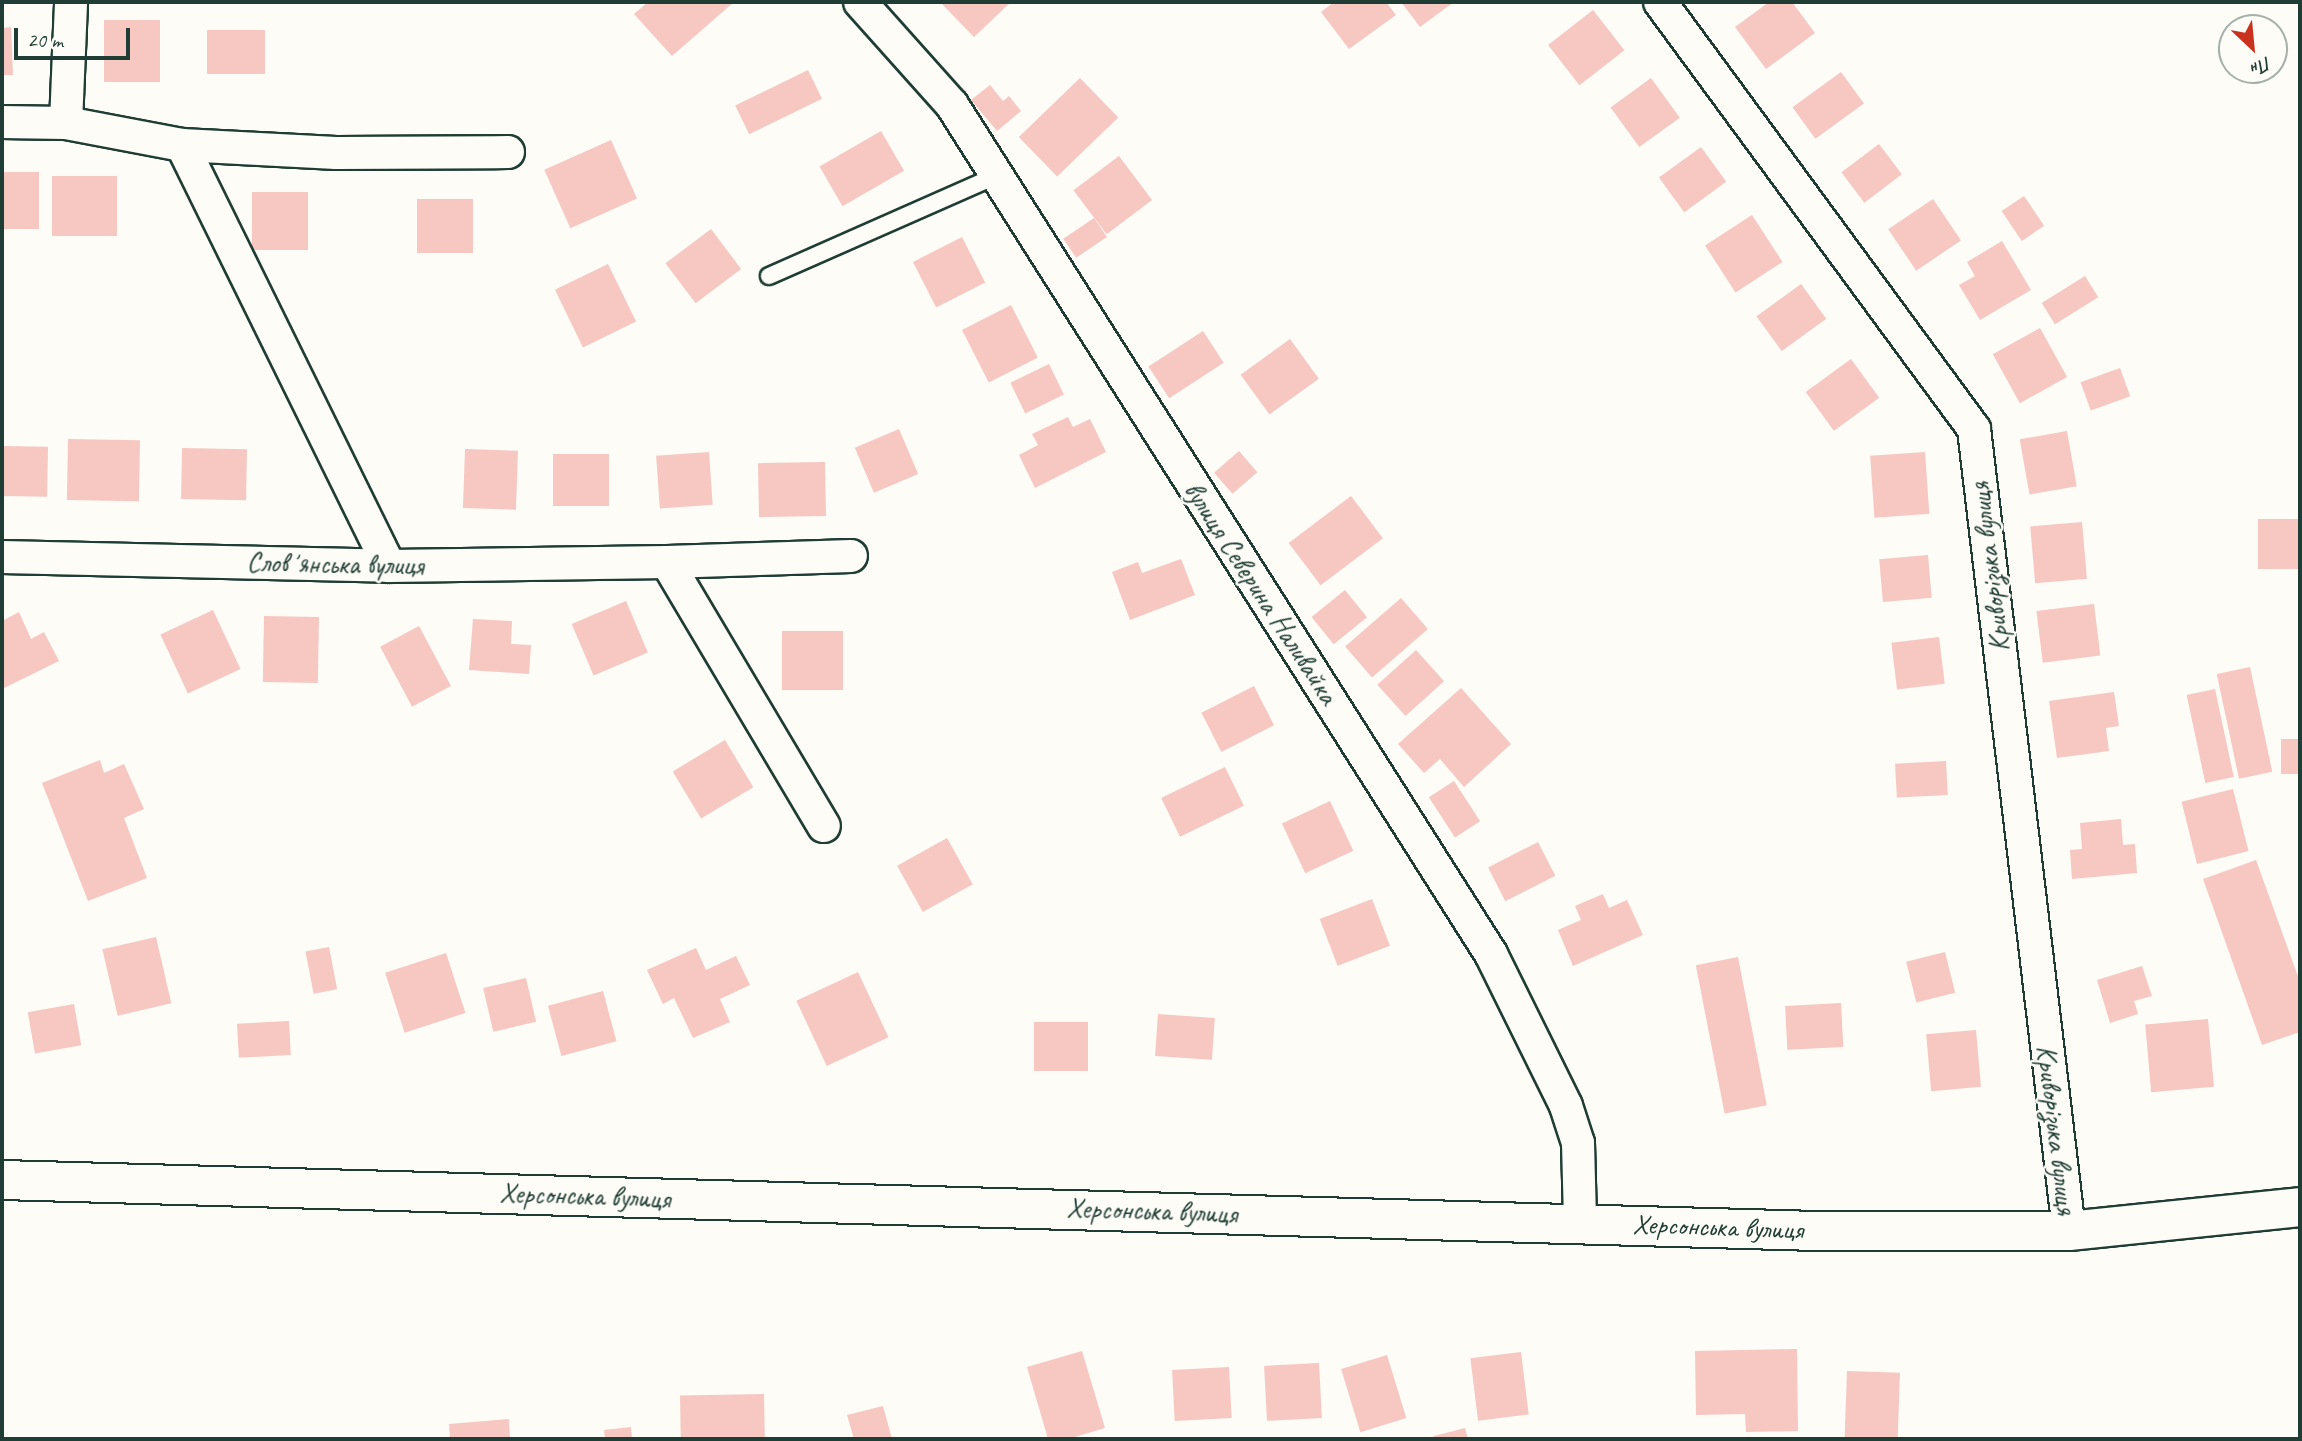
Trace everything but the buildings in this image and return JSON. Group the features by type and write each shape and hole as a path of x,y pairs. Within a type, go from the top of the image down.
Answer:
{"main road":[{"name":"Херсонська вулиця","path":"2,1180 1580,1222 1820,1231 2069,1231 2300,1207"}],"street":[{"path":"66,123 71,2"},
{"name":"вулиця Северина Наливайка","path":"860,2 952,105 1491,954 1566,1106 1578,1143 1580,1222"},
{"name":"Криворізька вулиця","path":"1660,2 1974,429 2069,1231"},
{"path":"2,122 66,123 181,145 336,153 508,152"},
{"path":"181,145 389,566"},
{"name":"Словʼянська вулиця","path":"2,557 389,566 851,556"},
{"path":"667,562 824,826"}],"lane":[{"path":"769,276 996,176"}]}
